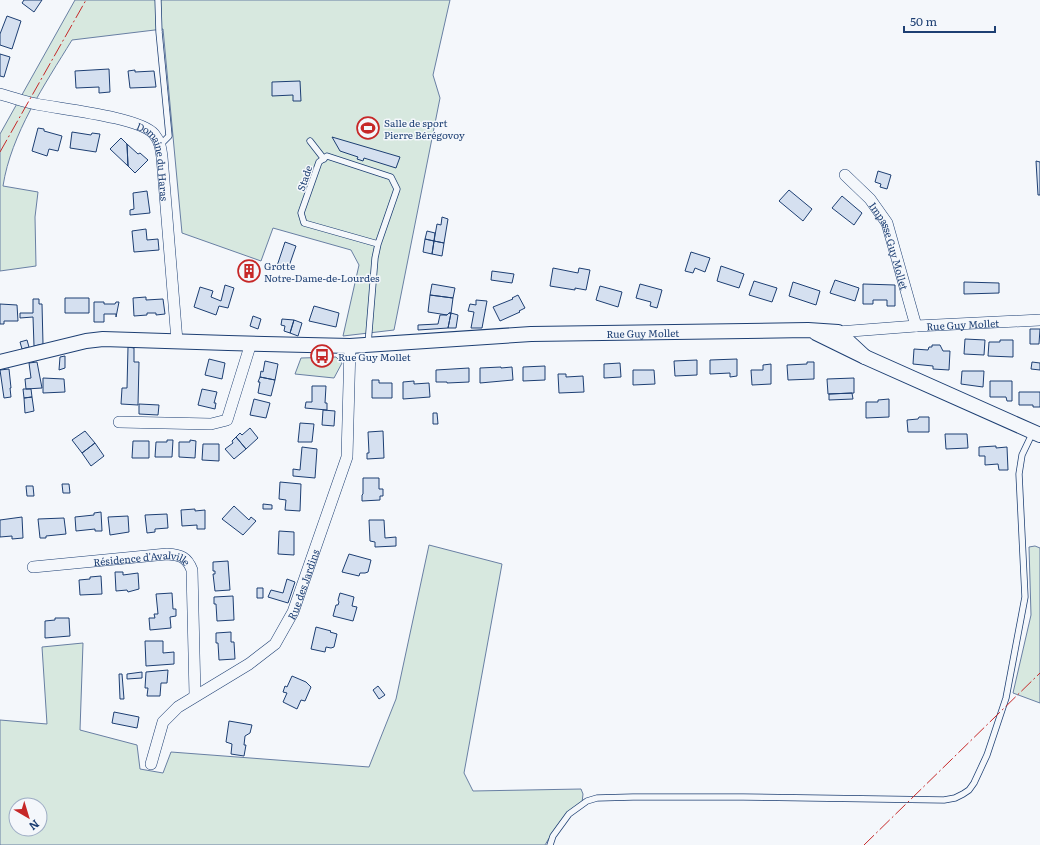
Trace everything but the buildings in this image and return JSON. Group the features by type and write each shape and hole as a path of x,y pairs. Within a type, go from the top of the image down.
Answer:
{"street":[{"name":"Domaine du Haras","path":"0,94 35,104 124,120 140,125 154,134 160,145 162,157 177,341"},
{"name":"Impasse Guy Mollet","path":"845,175 870,199 887,223 916,326"},
{"name":"Rue Guy Mollet","path":"0,362 86,341 103,339 350,346 531,334 808,330 834,336 916,326 1040,320"},
{"name":"Rue Guy Mollet","path":"834,336 865,358 1036,434"},
{"path":"119,422 211,424 227,420 251,343"},
{"name":"Rue des Jardins","path":"151,764 163,722 178,707 195,695 249,664 275,644 293,612 347,457 350,346"},
{"name":"Résidence d'Avalville","path":"33,566 167,554 179,555 189,562 192,570 195,695"}],"lane":[{"path":"158,0 159,32 169,136 160,145"},
{"path":"310,140 324,159"},
{"name":"Stade","path":"368,345 375,258 378,244 397,189 391,178 327,156 319,162 301,213 304,223 378,244"},
{"path":"550,845 553,836 569,814 587,801 597,798 633,796 944,800 955,798 969,790 979,774 987,755 1006,698 1025,597 1019,474 1022,455 1036,434"}],"shaded area":[{"path":"75,0 450,0 433,75 440,98 394,330 343,336 359,265 351,250 273,228 261,261 182,233 163,29 72,40 40,92 21,129 13,147 3,186 38,192 35,217 36,266 0,271 0,134"},
{"path":"336,357 342,363 334,378 295,374 301,358"},
{"path":"429,545 502,564 464,773 473,791 581,789 583,794 582,803 565,816 545,845 0,845 0,720 47,724 42,647 83,643 80,730 137,745 140,769 163,773 171,752 369,767 396,699"},
{"path":"1035,546 1040,548 1040,703 1013,693 1031,615 1029,547"}],"power":[{"path":"0,152 86,0"},
{"path":"864,845 1040,673"}],"place":[{"name":"Salle de sport Pierre Bérégovoy","path":"368,128"},
{"name":"Grotte Notre-Dame-de-Lourdes","path":"249,271"},
{"name":"Rue Guy Mollet","path":"322,356"}]}
